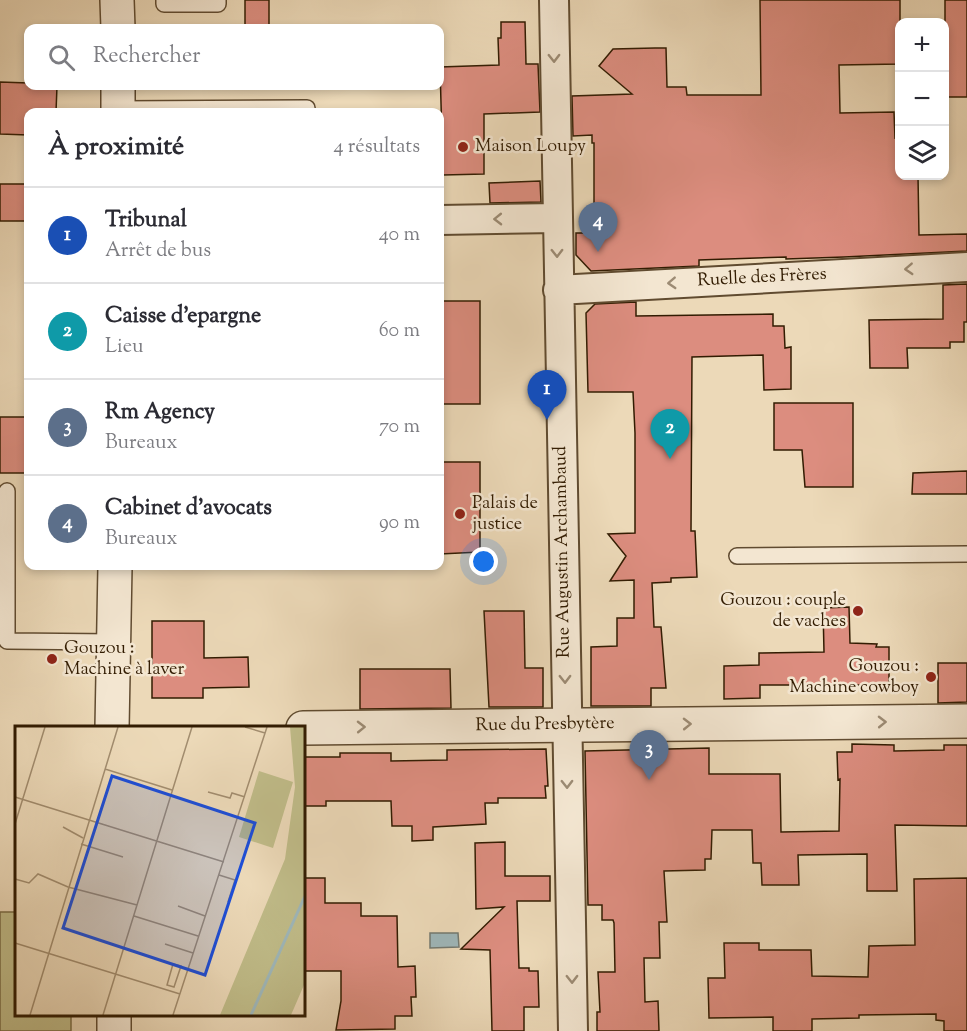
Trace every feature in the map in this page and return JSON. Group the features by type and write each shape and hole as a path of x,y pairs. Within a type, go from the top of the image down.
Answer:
{"street":[{"path":"117,0 118,24"},
{"name":"Rue Augustin Archambaud","path":"554,0 556,218 573,1031"},
{"path":"444,220 556,218"},
{"name":"Ruelle des Frères","path":"558,290 967,267"},
{"path":"112,726 114,570"},
{"name":"Rue du Presbytère","path":"304,728 967,721"}],"lane":[{"path":"164,0 164,4 218,4 218,0"},
{"path":"118,102 307,108"},
{"path":"7,491 7,642 114,642"},
{"path":"737,556 967,554"}],"shaded area":[{"path":"0,912 15,912 15,1016 71,1016 71,1031 0,1031"}],"water":[{"path":"430,933 458,933 459,947 430,948"}],"building":[{"path":"245,0 269,0 269,24 245,24"},
{"path":"760,0 900,0 900,18 895,18 895,64 839,65 840,113 894,112 895,180 918,180 919,235 967,234 967,251 786,259 786,257 699,260 699,266 591,271 576,255 576,233 594,233 594,143 592,143 592,135 573,136 572,96 632,94 599,66 613,49 666,48 667,87 686,87 687,95 761,95"},
{"path":"945,0 967,0 967,97 949,97 949,18 945,18"},
{"path":"501,22 525,22 526,64 538,64 540,112 484,114 484,174 444,175 444,108 441,108 441,90 444,90 444,67 499,65 498,38 501,38"},
{"path":"0,82 24,83 24,90 57,90 56,108 24,108 24,135 0,134"},
{"path":"540,181 541,202 490,203 489,183"},
{"path":"0,184 24,184 24,221 0,221"},
{"path":"967,284 967,322 964,322 964,342 950,342 950,348 907,348 908,368 870,368 869,320 943,319 943,285"},
{"path":"444,301 480,301 480,404 444,404"},
{"path":"636,302 636,316 773,314 773,326 784,326 785,348 791,347 791,389 764,390 763,355 692,357 691,531 695,531 697,577 671,578 671,582 652,583 654,627 661,627 666,688 651,688 651,706 591,706 591,647 617,646 617,618 634,618 634,580 610,581 626,556 608,534 635,533 635,433 633,392 588,392 586,313 595,304"},
{"path":"774,403 853,403 853,487 805,487 802,450 774,450"},
{"path":"0,417 24,417 24,473 0,473"},
{"name":"Palais de justice","path":"444,462 480,462 480,552 444,554"},
{"path":"967,471 967,494 912,494 913,473"},
{"path":"849,607 850,643 889,647 889,685 760,685 760,698 724,699 724,666 759,665 759,653 824,652 823,608"},
{"path":"484,611 524,611 525,668 543,668 543,707 489,707"},
{"path":"152,621 204,621 204,658 248,657 249,687 203,688 203,698 152,698"},
{"path":"938,663 967,663 967,702 938,703"},
{"path":"360,669 450,669 451,708 360,709"},
{"path":"852,744 894,745 894,751 944,750 944,745 967,745 967,826 895,825 897,891 867,891 867,854 798,855 799,885 762,885 761,863 753,863 752,830 712,830 711,859 705,859 705,870 664,871 667,922 659,922 660,958 644,958 645,1002 658,1001 659,1031 597,1031 597,1012 600,1012 598,972 615,972 614,923 613,920 602,920 602,905 588,905 585,751 709,748 709,774 780,774 781,832 839,831 840,779 838,780 837,752 852,752"},
{"path":"546,749 548,786 545,786 546,798 498,798 498,803 485,803 486,824 433,827 433,840 412,841 412,826 392,826 391,801 326,801 326,806 304,806 304,757 340,757 340,753 391,753 391,761 447,760 447,750"},
{"path":"505,842 505,876 550,876 550,901 517,901 519,968 538,971 539,1007 524,1007 524,1031 492,1031 490,950 461,949 504,907 476,909 475,843"},
{"path":"304,878 325,878 325,903 361,903 361,916 397,916 398,967 415,966 416,997 411,997 412,1016 395,1016 395,1029 336,1030 341,1001 341,971 304,971"},
{"path":"967,878 967,1031 944,1031 944,1021 936,1020 936,1014 859,1015 859,1018 812,1019 812,1031 773,1031 773,1017 709,1018 708,978 725,978 724,943 759,943 759,950 811,950 812,976 868,977 869,946 915,945 914,879"}],"place":[{"name":"Maison Loupy","path":"463,147"},
{"name":"Cabinet d'avocats","path":"598,252"},
{"name":"Tribunal","path":"547,420"},
{"name":"Caisse d'epargne","path":"670,459"},
{"name":"Palais de justice","path":"460,514"},
{"name":"Gouzou : couple de vaches","path":"858,611"},
{"name":"Gouzou : Machine à laver","path":"52,659"},
{"name":"Gouzou : Machine cowboy","path":"931,677"},
{"name":"Rm Agency","path":"649,780"}]}
